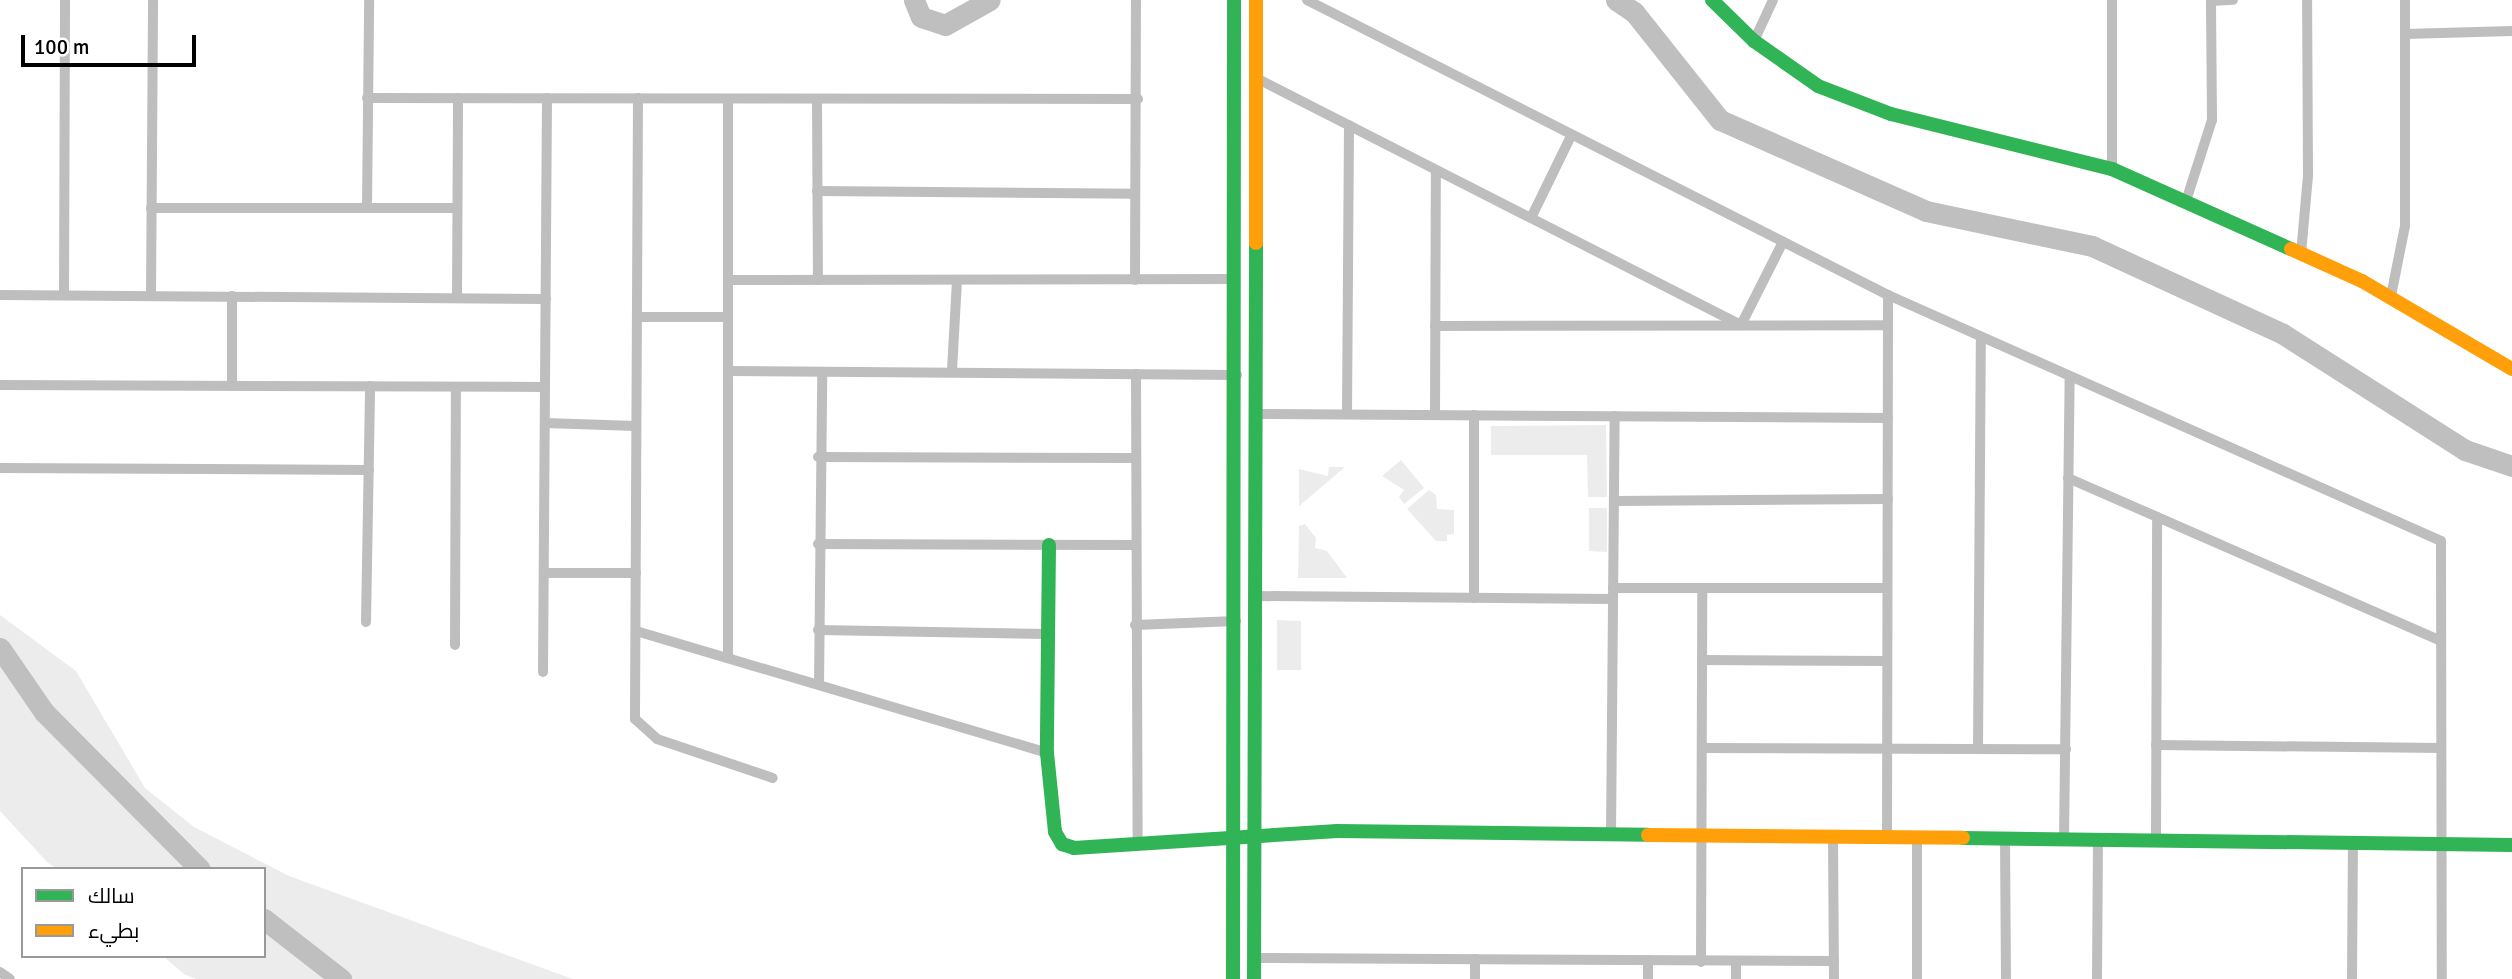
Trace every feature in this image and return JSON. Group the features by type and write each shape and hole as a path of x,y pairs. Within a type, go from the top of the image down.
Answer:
{"main road":[{"path":"1234,0 1237,375 1234,979"},
{"path":"1254,979 1256,0"},
{"path":"1712,0 1754,41 1807,79 1854,102 2112,169 2391,296 2512,369"},
{"path":"1049,545 1047,753 1055,832 1062,844 1139,845 1234,836 1337,831 2512,845"}],"street":[{"path":"64,295 65,0"},
{"path":"151,296 153,0"},
{"path":"367,207 369,0"},
{"path":"1135,280 1138,99 1136,0"},
{"path":"1307,0 1888,295 2441,541 2442,979"},
{"path":"1754,41 1773,0"},
{"path":"2112,0 2112,169"},
{"path":"2186,201 2212,120 2211,0 2233,0"},
{"path":"2301,254 2308,175 2307,0"},
{"path":"2391,296 2405,226 2405,0"},
{"path":"2405,34 2512,32"},
{"path":"1254,78 1741,325"},
{"path":"367,98 1138,99"},
{"path":"457,298 458,98"},
{"path":"543,672 547,98"},
{"path":"638,98 635,719 644,730 773,779"},
{"path":"728,658 729,99"},
{"path":"817,99 818,280"},
{"path":"1348,414 1349,125"},
{"path":"1531,218 1572,134"},
{"path":"1435,415 1436,170"},
{"path":"817,191 1135,194"},
{"path":"151,208 457,208"},
{"path":"1741,325 1783,242"},
{"path":"728,280 1235,279"},
{"path":"952,370 957,280"},
{"path":"0,295 546,299"},
{"path":"1887,838 1888,295"},
{"path":"232,296 232,386"},
{"path":"637,317 728,317"},
{"path":"1435,326 1888,325"},
{"path":"1978,748 1981,337"},
{"path":"730,371 822,373 952,370 1237,375"},
{"path":"818,685 818,457 822,373"},
{"path":"1136,374 1135,625 1139,845"},
{"path":"2064,840 2070,376"},
{"path":"0,385 545,387"},
{"path":"366,622 370,386"},
{"path":"455,645 456,387"},
{"path":"1255,414 1888,418"},
{"path":"1474,415 1474,598"},
{"path":"1611,834 1615,416"},
{"path":"545,423 636,426"},
{"path":"818,457 1136,458"},
{"path":"0,468 369,470"},
{"path":"2068,478 2441,641"},
{"path":"1614,501 1888,499"},
{"path":"2156,841 2157,517"},
{"path":"818,544 1135,545"},
{"path":"544,573 636,573"},
{"path":"1256,596 1474,598 1702,588 1887,588"},
{"path":"1701,962 1702,588"},
{"path":"1135,625 1236,621"},
{"path":"818,629 1048,634"},
{"path":"636,631 1047,753"},
{"path":"1702,660 1887,661"},
{"path":"2156,744 2441,748"},
{"path":"1702,748 2066,749"},
{"path":"1833,837 1834,979"},
{"path":"1917,838 1917,979"},
{"path":"2005,839 2006,979"},
{"path":"2097,979 2098,840"},
{"path":"2352,979 2353,843"},
{"path":"1254,958 1834,961"},
{"path":"1475,959 1475,979"},
{"path":"1648,960 1648,979"},
{"path":"1736,961 1736,979"},
{"path":"0,972 10,979"}],"shaded area":[{"path":"1606,425 1607,497 1588,497 1587,455 1491,455 1491,426"},
{"path":"1401,460 1424,488 1404,504 1399,497 1404,490 1382,476"},
{"path":"1329,467 1345,467 1299,506 1299,469 1328,476"},
{"path":"1429,490 1436,495 1437,509 1454,510 1454,534 1447,535 1447,541 1436,541 1407,509"},
{"path":"1589,508 1607,508 1607,552 1589,551"},
{"path":"1305,524 1316,538 1315,548 1327,551 1347,578 1298,578 1299,526"},
{"path":"0,615 76,671 145,788 194,827 289,876 573,979 196,979 184,974 165,958 266,958 266,867 54,867 0,811"},
{"path":"1277,620 1301,621 1301,670 1277,670"}],"waterway":[{"path":"914,0 921,17 945,25 990,0"},
{"path":"1616,0 1634,12 1720,120 1926,211 2092,246 2283,334 2465,450 2512,466"},
{"path":"0,648 44,712 198,867"},
{"path":"266,921 341,979"}],"traffic: fast":[{"path":"1233,979 1234,0"},
{"path":"1712,0 1754,41 1818,86 1891,114 2112,169 2291,249"},
{"path":"1254,979 1256,243"},
{"path":"1049,545 1047,753 1055,832 1062,844 1074,848 1337,831 1648,835"},
{"path":"1963,838 2512,845"}],"traffic: slow":[{"path":"1256,0 1256,243"},
{"path":"2291,249 2362,281 2512,369"},
{"path":"1648,835 1963,838"}]}
